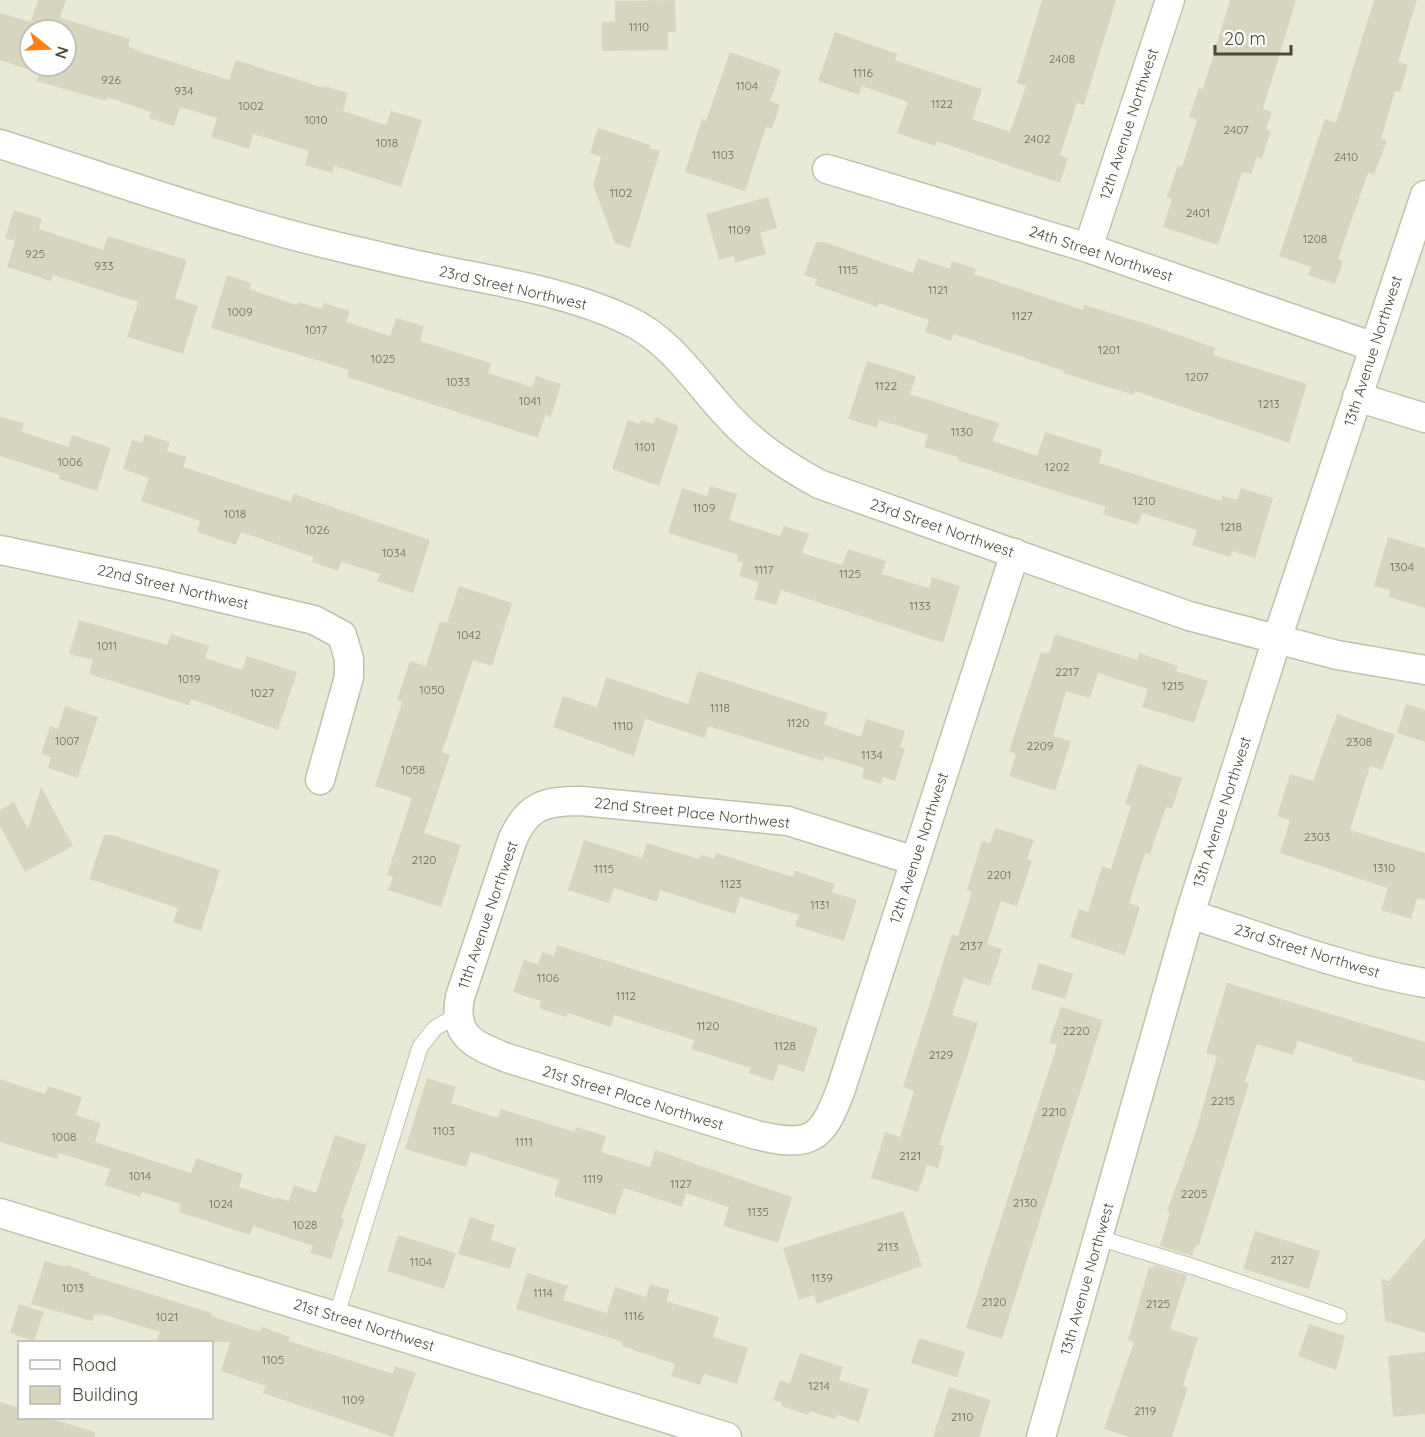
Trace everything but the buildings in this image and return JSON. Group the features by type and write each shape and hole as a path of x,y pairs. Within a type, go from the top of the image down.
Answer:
{"street":[{"name":"12th Avenue Northwest","path":"1088,248 1170,0"},
{"name":"23rd Street Northwest","path":"0,144 227,217 304,238 548,293 619,316 646,330 672,352 728,417 780,462 819,484 1189,616 1337,655 1425,670"},
{"name":"24th Street Northwest","path":"826,169 1088,248 1374,347"},
{"name":"13th Avenue Northwest","path":"1041,1437 1190,914 1277,639 1425,195"},
{"path":"1357,397 1425,418"},
{"name":"22nd Street Northwest","path":"1,553 158,583 314,620 330,626 342,635 350,658 349,677 320,780"},
{"name":"12th Avenue Northwest","path":"813,1137 831,1118 1015,553"},
{"name":"22nd Street Place Northwest","path":"537,807 550,802 581,801 774,819 805,825 915,861"},
{"name":"11th Avenue Northwest","path":"460,1022 460,997 512,841 522,821 537,807"},
{"name":"23rd Street Northwest","path":"1190,914 1331,960 1425,983"},
{"name":"21st Street Place Northwest","path":"460,1022 472,1042 563,1076 756,1135 788,1142 813,1137"},
{"name":"21st Street Northwest","path":"0,1213 727,1437"}],"lane":[{"path":"336,1317 420,1047 435,1028 460,1022"},
{"path":"1099,1238 1191,1266 1339,1317"}],"shaded area":[{"path":"0,0 1425,0 1425,1437 0,1437"}]}
